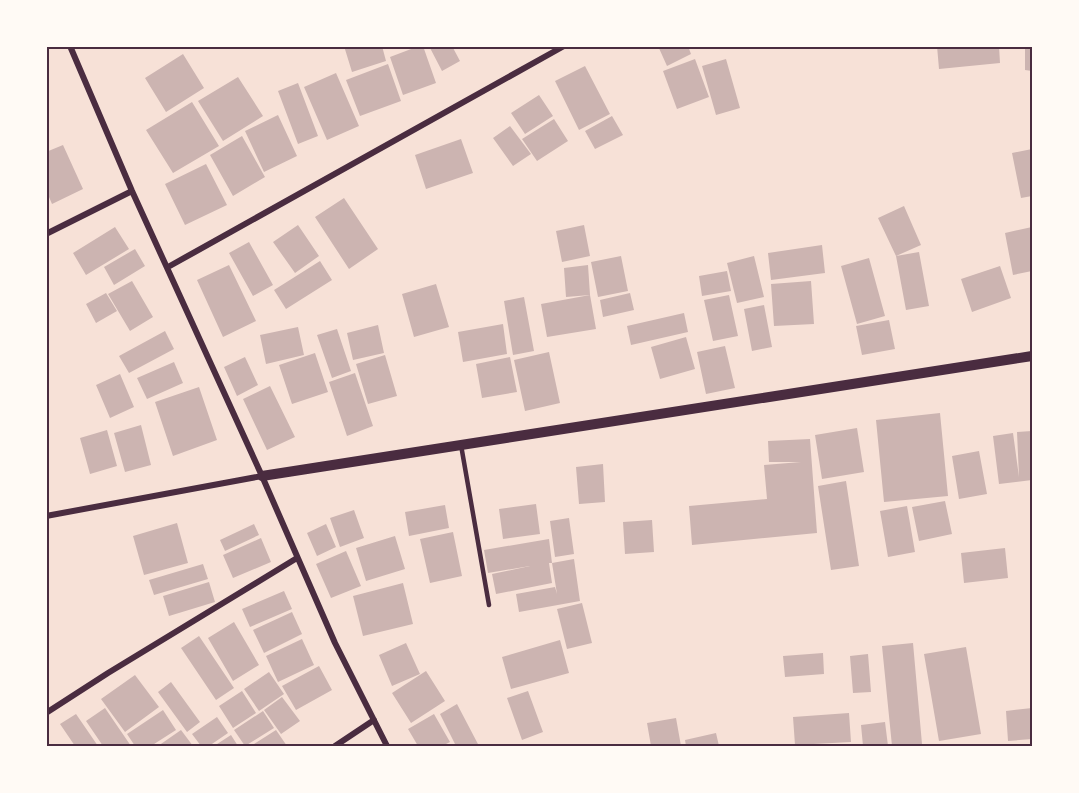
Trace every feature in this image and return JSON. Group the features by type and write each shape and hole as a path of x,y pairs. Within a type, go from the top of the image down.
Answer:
{"street":[{"path":"70,46 132,191 262,476 335,643 387,747"},
{"path":"168,267 564,46"},
{"path":"46,234 132,191"},
{"path":"46,516 262,476 1032,356"},
{"path":"46,713 297,558"},
{"path":"335,747 374,720"}],"lane":[{"path":"461,445 489,605"}],"building":[{"path":"344,46 382,46 386,61 352,72"},
{"path":"423,46 436,83 403,95 390,57"},
{"path":"429,46 452,46 460,61 442,71"},
{"path":"658,46 688,46 691,54 667,66"},
{"path":"937,46 999,46 1000,63 939,69"},
{"path":"1025,46 1032,46 1032,71 1025,70"},
{"path":"183,54 204,88 166,112 145,78"},
{"path":"695,59 709,97 677,109 663,71"},
{"path":"726,59 740,108 716,115 702,66"},
{"path":"388,64 401,101 360,116 346,80"},
{"path":"585,66 610,114 579,130 555,81"},
{"path":"336,73 359,126 327,140 304,87"},
{"path":"238,77 263,116 223,141 198,101"},
{"path":"298,83 318,136 298,144 278,91"},
{"path":"539,95 553,116 525,134 511,113"},
{"path":"192,102 219,146 173,173 146,130"},
{"path":"278,115 297,156 264,172 245,131"},
{"path":"612,116 623,135 595,149 585,131"},
{"path":"554,119 568,141 537,161 522,139"},
{"path":"510,126 531,154 513,166 493,138"},
{"path":"242,136 265,177 233,196 210,155"},
{"path":"461,139 473,173 426,189 415,155"},
{"path":"63,145 83,189 52,204 46,190 46,152"},
{"path":"1032,149 1032,196 1021,198 1012,153"},
{"path":"206,164 227,205 185,225 165,184"},
{"path":"344,198 378,249 349,269 315,217"},
{"path":"904,206 921,245 896,256 878,218"},
{"path":"298,225 319,256 295,273 273,242"},
{"path":"584,225 590,256 562,262 556,231"},
{"path":"115,227 129,249 86,275 73,253"},
{"path":"1032,227 1032,271 1013,275 1005,233"},
{"path":"249,242 273,285 253,296 229,253"},
{"path":"822,245 825,273 771,280 768,253"},
{"path":"135,249 145,266 114,285 104,267"},
{"path":"919,252 929,306 906,310 896,256"},
{"path":"621,256 628,291 598,297 591,262"},
{"path":"754,256 764,297 737,303 727,263"},
{"path":"869,258 885,316 857,324 841,266"},
{"path":"320,261 332,280 286,309 274,290"},
{"path":"229,265 256,321 223,337 197,280"},
{"path":"588,265 590,295 566,297 564,268"},
{"path":"1000,266 1011,298 972,312 961,279"},
{"path":"727,271 731,291 702,296 699,276"},
{"path":"132,281 153,317 130,331 108,294"},
{"path":"811,281 814,324 774,326 771,284"},
{"path":"436,284 449,327 414,337 402,294"},
{"path":"106,293 117,311 96,323 86,304"},
{"path":"630,293 634,310 603,317 600,300"},
{"path":"590,295 596,329 547,337 541,304"},
{"path":"729,295 738,336 713,341 704,300"},
{"path":"524,297 534,351 513,355 504,301"},
{"path":"764,305 772,347 752,351 744,309"},
{"path":"684,313 688,332 631,345 627,326"},
{"path":"889,320 895,349 862,355 856,326"},
{"path":"503,324 507,354 463,362 458,332"},
{"path":"378,325 384,353 353,360 347,333"},
{"path":"298,327 304,355 266,364 260,335"},
{"path":"337,329 351,371 332,378 317,335"},
{"path":"165,331 174,349 129,373 119,356"},
{"path":"686,337 695,369 660,379 651,347"},
{"path":"725,346 735,388 706,394 697,352"},
{"path":"549,352 560,403 525,411 514,360"},
{"path":"315,353 328,392 292,404 279,365"},
{"path":"385,355 397,396 368,404 356,364"},
{"path":"245,357 258,385 237,396 224,367"},
{"path":"510,357 517,392 482,398 476,364"},
{"path":"174,362 183,383 147,399 137,378"},
{"path":"355,373 373,426 347,436 329,382"},
{"path":"120,374 134,407 110,418 96,385"},
{"path":"270,386 295,437 267,450 243,399"},
{"path":"199,387 217,440 173,456 155,402"},
{"path":"940,413 948,496 884,502 876,420"},
{"path":"141,425 151,465 125,472 114,433"},
{"path":"857,428 864,472 822,479 815,435"},
{"path":"107,430 117,466 90,474 80,438"},
{"path":"1032,431 1032,480 999,484 993,436 1013,433 1019,477 1017,432"},
{"path":"810,439 817,533 692,545 689,506 767,499 764,465 801,462 769,462 768,441"},
{"path":"979,451 987,494 959,499 952,456"},
{"path":"603,464 605,502 579,504 576,467"},
{"path":"846,481 859,566 831,570 818,486"},
{"path":"945,501 952,534 919,541 912,507"},
{"path":"536,504 540,534 503,539 499,509"},
{"path":"445,505 449,528 409,536 405,512"},
{"path":"907,506 915,552 888,557 880,511"},
{"path":"354,510 364,538 340,547 330,518"},
{"path":"569,518 574,554 555,557 550,521"},
{"path":"652,520 654,552 625,554 623,522"},
{"path":"177,523 188,563 144,575 133,536"},
{"path":"254,524 259,535 225,551 220,540"},
{"path":"326,524 336,547 317,556 307,533"},
{"path":"453,532 462,576 430,583 420,539"},
{"path":"395,536 405,569 366,581 356,548"},
{"path":"261,538 271,562 233,578 223,555"},
{"path":"549,539 552,583 496,594 492,574 530,566 488,573 484,550"},
{"path":"1005,548 1008,578 964,583 961,553"},
{"path":"346,551 361,586 331,598 316,564"},
{"path":"574,559 580,601 519,612 516,594 555,587 557,594 552,563"},
{"path":"203,564 208,579 154,595 149,580"},
{"path":"209,582 215,602 169,616 163,596"},
{"path":"403,583 413,624 363,636 353,596"},
{"path":"284,591 292,609 250,627 242,609"},
{"path":"582,603 592,643 567,649 557,609"},
{"path":"292,612 302,634 264,653 253,630"},
{"path":"234,622 259,665 233,681 208,638"},
{"path":"199,636 234,688 216,700 181,648"},
{"path":"302,639 314,665 278,682 266,656"},
{"path":"560,640 569,673 511,689 502,657"},
{"path":"406,643 420,674 392,686 379,655"},
{"path":"913,643 922,744 892,746 882,646"},
{"path":"966,647 981,734 939,741 924,654"},
{"path":"823,653 824,674 785,677 783,656"},
{"path":"868,654 871,692 853,693 850,656"},
{"path":"319,666 332,690 296,710 282,686"},
{"path":"426,671 445,701 411,723 392,693"},
{"path":"269,672 284,694 259,711 244,689"},
{"path":"135,675 159,707 125,732 101,699"},
{"path":"171,682 200,722 187,732 158,692"},
{"path":"242,691 256,713 233,728 219,706"},
{"path":"528,691 543,732 522,740 507,698"},
{"path":"282,697 300,721 281,734 264,710"},
{"path":"457,704 479,746 456,746 440,714"},
{"path":"105,708 131,746 103,746 86,721"},
{"path":"1032,708 1032,739 1008,741 1006,711"},
{"path":"163,710 176,730 151,746 135,746 127,734"},
{"path":"263,711 274,728 245,746 234,730"},
{"path":"849,713 851,742 795,745 793,717"},
{"path":"76,714 98,746 75,746 60,724"},
{"path":"434,714 450,742 442,746 418,746 408,729"},
{"path":"217,717 228,733 209,746 201,746 192,734"},
{"path":"676,718 681,746 651,746 647,723"},
{"path":"885,722 888,746 863,746 861,725"},
{"path":"181,730 193,746 158,746"},
{"path":"276,730 287,746 251,746"},
{"path":"716,733 719,746 686,746 685,740"},
{"path":"231,735 238,746 214,746"}]}
